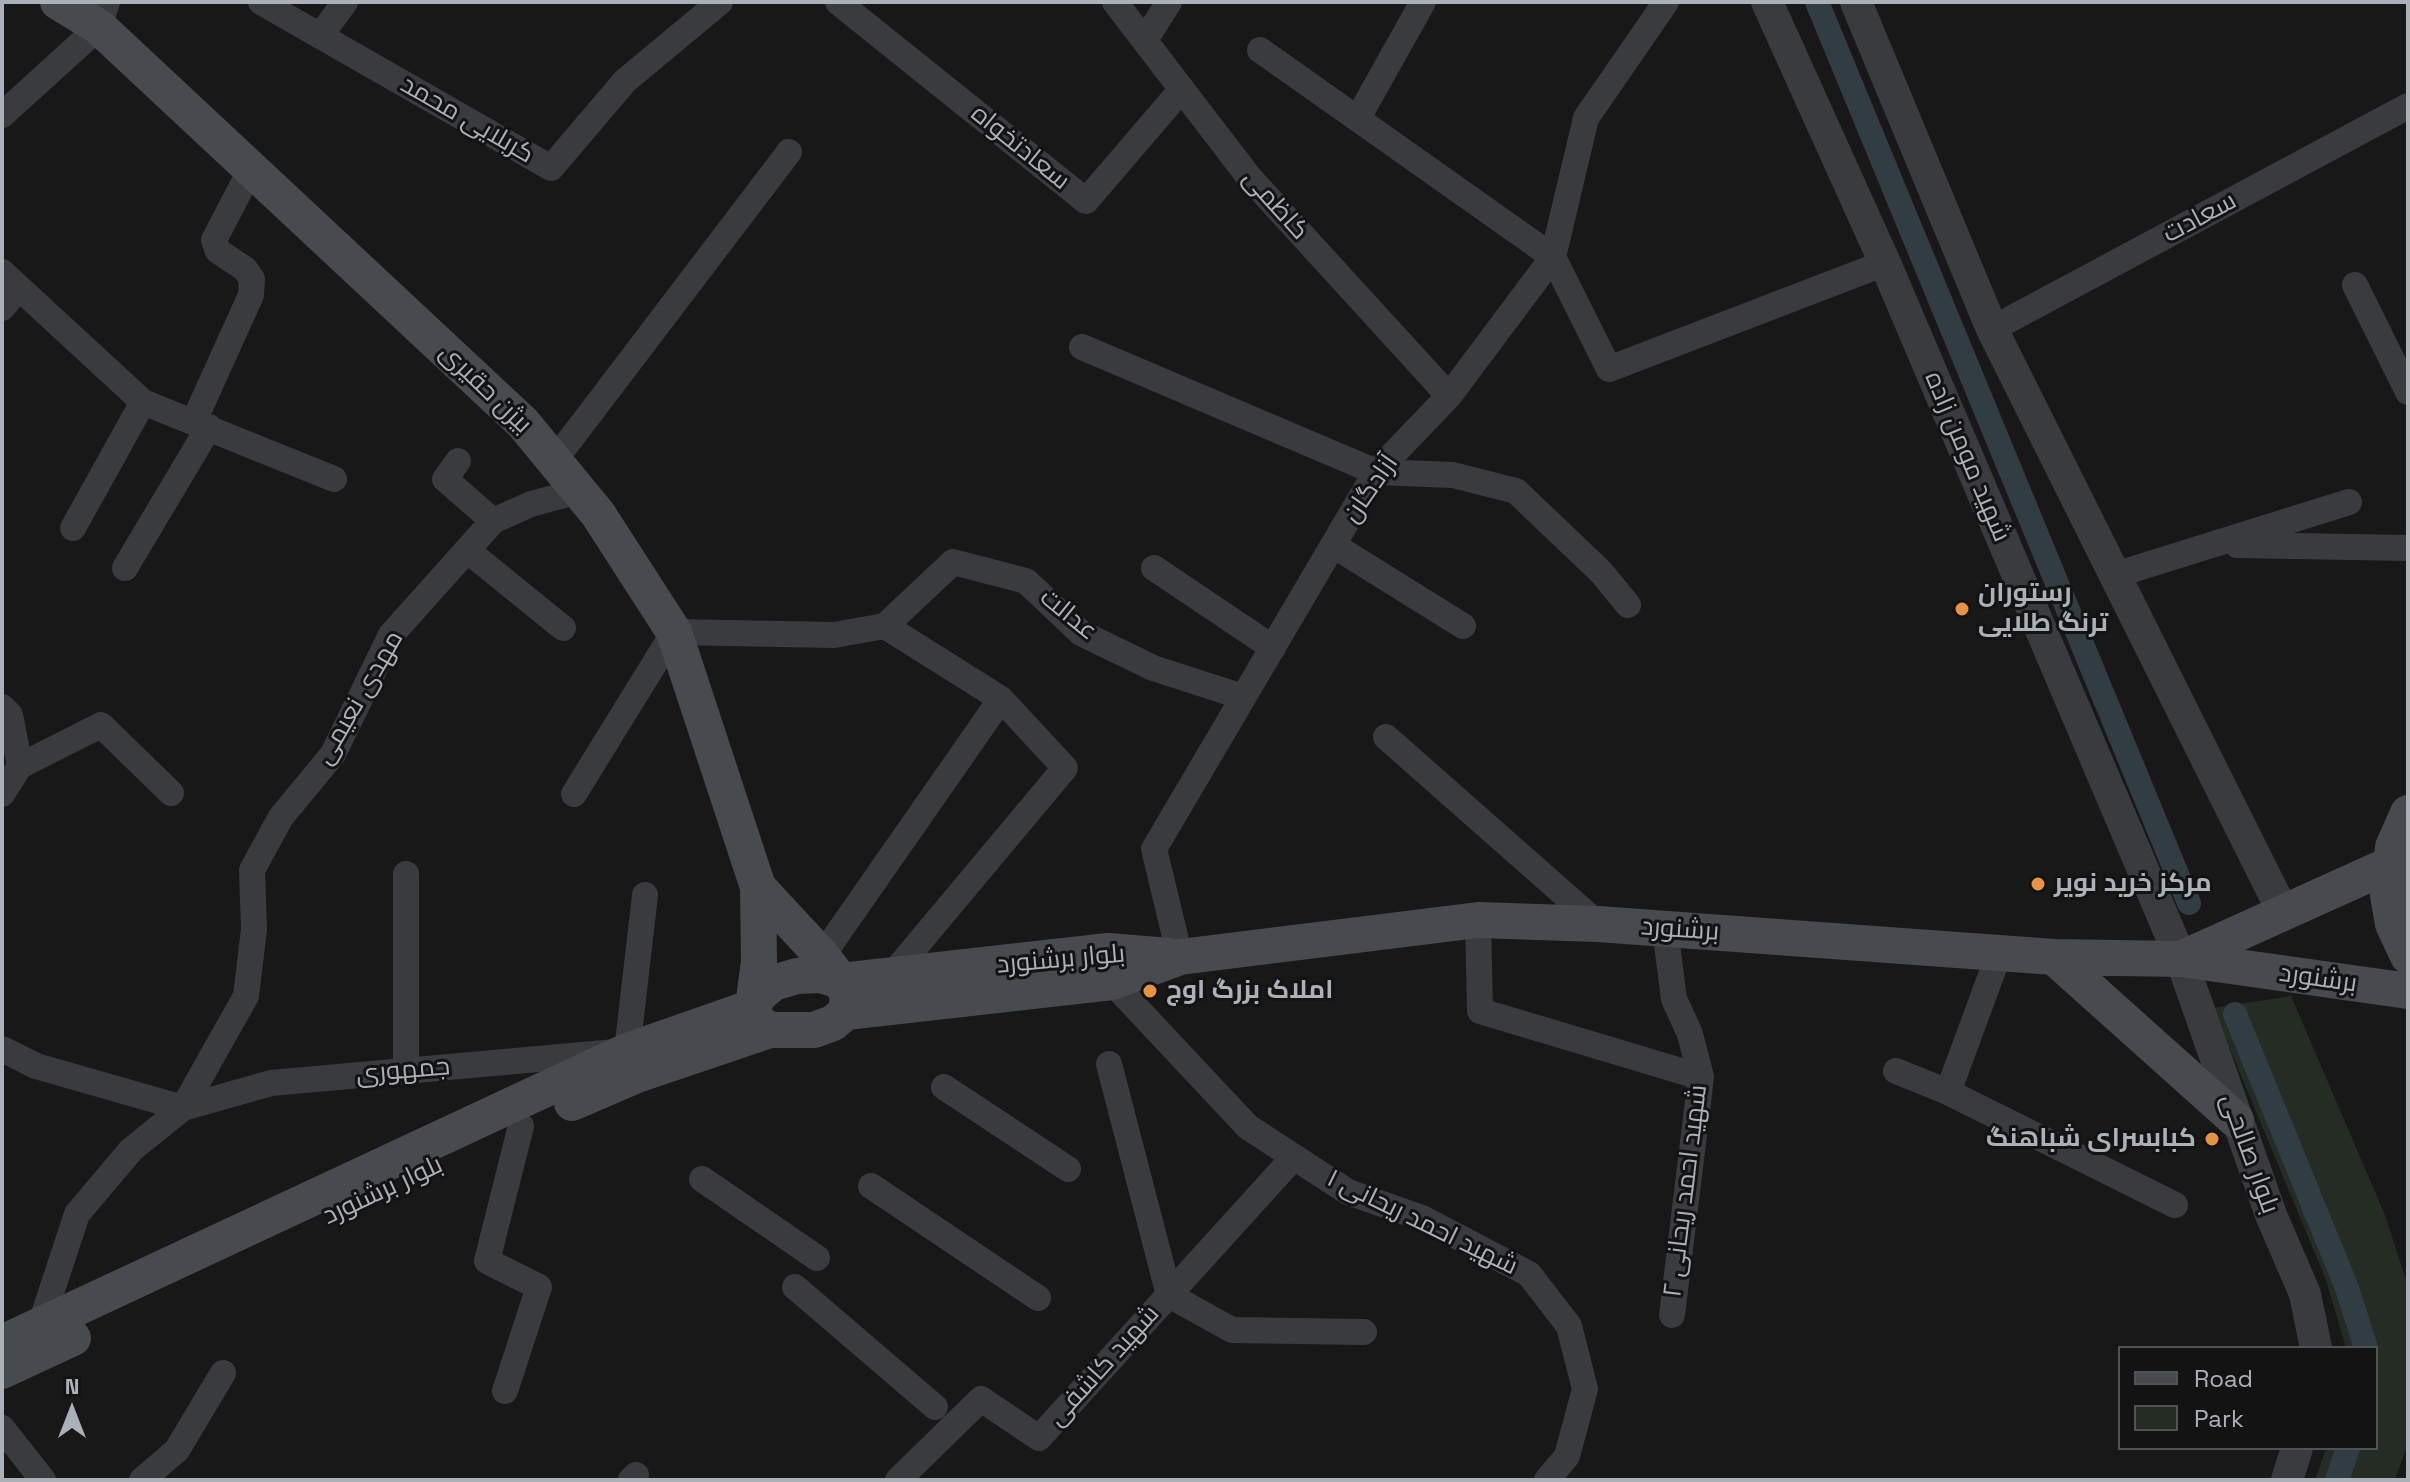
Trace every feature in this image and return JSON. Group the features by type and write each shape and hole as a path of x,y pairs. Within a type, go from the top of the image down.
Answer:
{"main road":[{"name":"بیژن حقیری","path":"58,2 103,15 251,169 523,423 598,514 674,632 758,887"},
{"path":"2408,813 2389,865 2388,895 2393,924 2408,956"},
{"name":"برشنورد","path":"2181,959 2389,865"},
{"path":"758,887 836,983 833,1023 814,1030 762,1018"},
{"path":"758,887 762,1018"},
{"name":"برشنورد","path":"1180,957 1478,920 1598,924 1999,954 2181,959 2408,991"},
{"name":"بلوار برشنورد","path":"836,983 1108,951 1180,957"},
{"name":"بلوار برشنورد","path":"836,983 1112,982 1180,957"},
{"path":"2054,957 2236,1120"},
{"path":"762,1018 759,995 773,983 797,976 820,975 836,983"},
{"name":"بلوار برشنورد","path":"2,1343 627,1051 762,1018"},
{"name":"بلوار برشنورد","path":"2,1371 521,1126 762,1018"}],"street":[{"name":"کربلایی محمد","path":"261,2 551,168 625,81 720,2"},
{"path":"320,36 345,2"},
{"name":"سعادتخواه","path":"838,2 1086,201 1182,89"},
{"name":"کاظمی","path":"1115,2 1249,177 1449,396"},
{"path":"1145,40 1169,2"},
{"path":"1358,118 1423,2"},
{"name":"آزادگان","path":"1180,957 1154,849 1376,472 1449,396 1553,257 1586,118 1666,2"},
{"name":"شهید مومن زاده","path":"1767,2 1885,263 2181,959"},
{"path":"1856,2 1992,329 2284,914"},
{"path":"2,115 103,15"},
{"path":"1260,50 1553,257 1609,369 1885,263"},
{"name":"سعادت","path":"1992,329 2408,106"},
{"path":"554,461 789,152"},
{"path":"125,568 202,424 251,295 252,279 245,269 218,251 214,240 251,169"},
{"path":"2,308 11,280 143,402 334,479"},
{"path":"2355,285 2408,392"},
{"path":"1082,347 1376,472 1453,475 1516,491 1601,572 1628,605"},
{"path":"73,528 143,402"},
{"path":"451,470 493,521"},
{"name":"مهدی نعیمی","path":"183,1108 246,996 254,929 252,870 281,817 333,754 391,635 493,521 531,504 579,491"},
{"path":"2115,575 2349,502"},
{"path":"2213,544 2408,548"},
{"path":"1333,545 1463,626"},
{"path":"468,551 563,628"},
{"name":"عدالت","path":"885,626 953,562 1026,581 1081,633 1153,668 1243,697"},
{"path":"1154,568 1273,648"},
{"path":"574,794 674,632 834,635 885,626 1001,699 1065,768 891,976"},
{"path":"836,983 1001,699"},
{"path":"2,707 10,715 20,766"},
{"path":"2,794 20,766 101,725 171,793"},
{"path":"1386,737 1598,924"},
{"path":"406,874 406,1071"},
{"path":"627,1051 645,895"},
{"path":"1478,920 1480,1011 1701,1077"},
{"name":"شهید احمد ریحانی ۲","path":"1665,929 1674,999 1690,1034 1701,1077 1672,1315"},
{"path":"1948,1092 1999,954"},
{"name":"بلوار صالحی","path":"2181,959 2236,1120 2305,1294 2316,1346"},
{"name":"شهید احمد ریحانی ۱","path":"1112,982 1248,1127 1348,1192 1422,1218 1529,1274 1569,1326 1585,1389 1567,1456 1547,1480"},
{"path":"2,1049 36,1066 183,1108"},
{"name":"جمهوری","path":"40,1326 77,1214 131,1150 183,1108 271,1083 627,1051"},
{"path":"1109,1064 1169,1295 1232,1330 1364,1332"},
{"path":"1896,1071 1948,1092 2175,1205"},
{"path":"944,1087 1068,1169"},
{"path":"505,1391 539,1287 487,1261 521,1126"},
{"name":"شهید کاشفی","path":"898,1480 981,1399 1039,1438 1294,1157"},
{"path":"702,1179 817,1258"},
{"path":"871,1186 1038,1298"},
{"path":"795,1287 935,1407"},
{"path":"142,1480 177,1450 223,1373"},
{"path":"2,1428 43,1480"},
{"path":"2287,1480 2296,1450"}],"green space":[{"path":"2291,996 2385,1215 2408,1286 2408,1443 2395,1480 2315,1480 2325,1450 2378,1450 2378,1346 2345,1346 2326,1280 2213,1008"}],"waterway":[{"path":"1817,2 2189,903"},
{"path":"2235,1014 2347,1288 2365,1346"},
{"path":"2337,1480 2347,1450"}],"place":[{"name":"رستوران ترنگ طلایی","path":"1962,609"},
{"name":"مرکز خرید نویر","path":"2038,884"},
{"name":"املاک بزرگ اوج","path":"1150,991"},
{"name":"کبابسرای شباهنگ","path":"2212,1139"}]}
